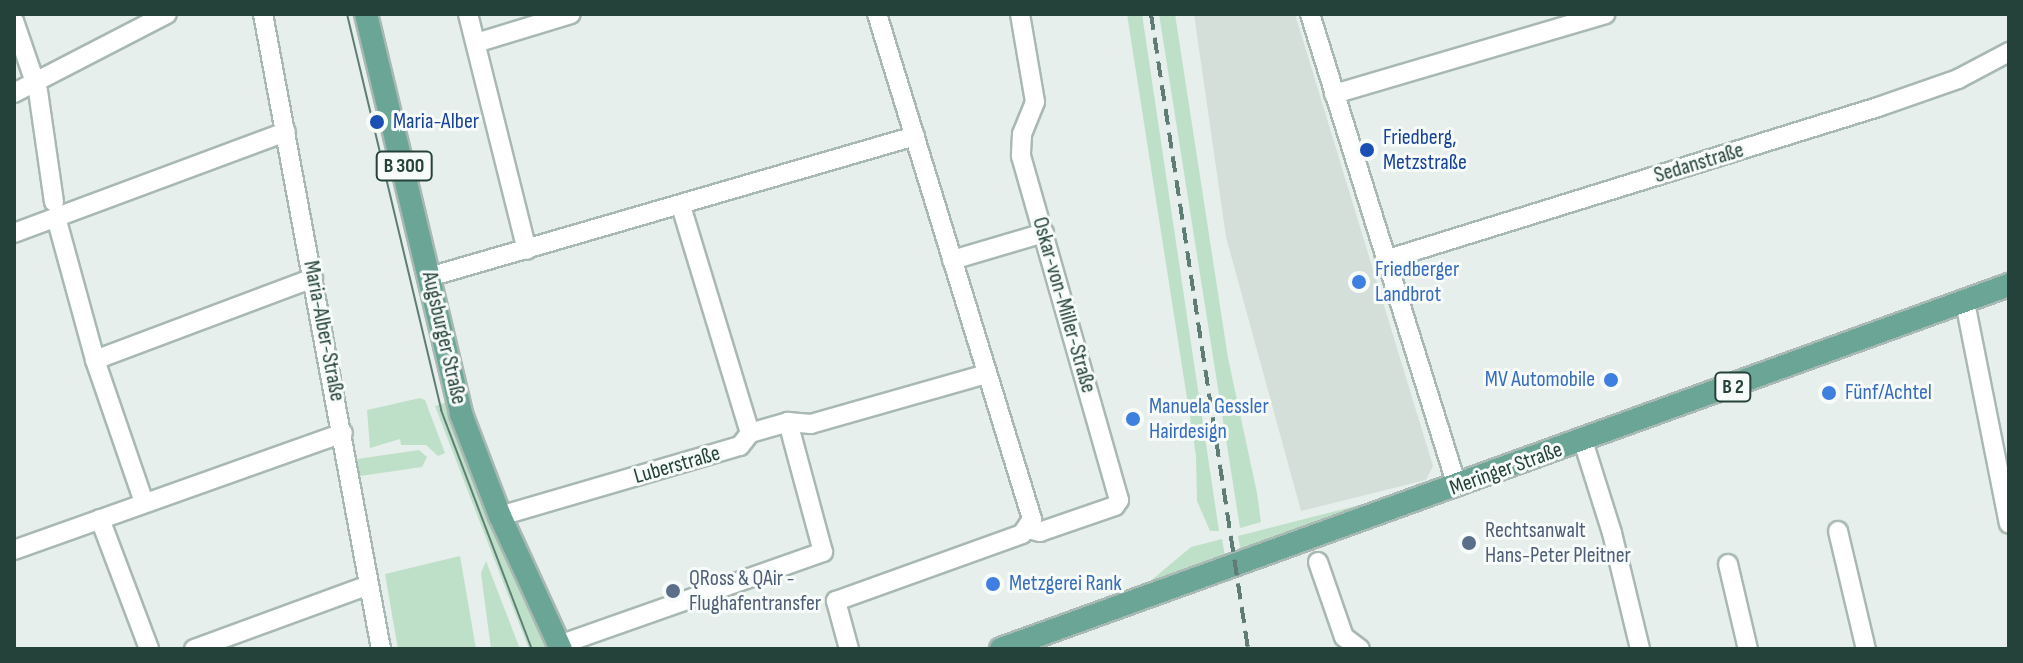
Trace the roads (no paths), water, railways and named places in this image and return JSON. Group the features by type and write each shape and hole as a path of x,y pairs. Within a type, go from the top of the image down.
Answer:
{"main road":[{"name":"Augsburger Straße","path":"366,14 461,414 500,516 560,647"},
{"name":"Meringer Straße","path":"1001,649 1457,487 2009,285"}],"street":[{"path":"14,93 167,14"},
{"name":"Maria-Alber-Straße","path":"263,14 381,649"},
{"path":"468,14 527,250"},
{"path":"476,43 571,14"},
{"path":"849,649 836,601 1028,529 1032,519 877,14"},
{"name":"Oskar-von-Miller-Straße","path":"1020,14 1035,102 1022,134 1021,156 1119,500 1115,506 1040,532 1028,529"},
{"path":"1310,14 1457,487"},
{"path":"1334,94 1605,14"},
{"path":"14,21 35,81 55,209 95,360 144,502"},
{"name":"Sedanstraße","path":"1385,260 1878,107 1958,79 2009,52"},
{"path":"14,233 55,209 286,132"},
{"path":"429,277 915,136"},
{"path":"681,206 750,433"},
{"path":"952,260 1044,233"},
{"path":"95,360 313,278"},
{"path":"1965,302 2009,524"},
{"name":"Luberstraße","path":"500,516 740,446 750,433 788,422 811,424 987,374"},
{"path":"560,647 823,552 788,422"},
{"path":"15,546 343,433"},
{"path":"1583,441 1612,533 1640,649"},
{"path":"100,519 149,649"},
{"path":"1838,531 1866,649"},
{"path":"1318,562 1344,637 1360,649"},
{"path":"1728,564 1748,649"},
{"path":"194,649 369,585"}],"tram line":[{"path":"347,14 441,410 532,649"}],"railway":[{"path":"1151,14 1248,649"}],"place":[{"name":"Maria-Alber","path":"377,122"},
{"name":"Friedberg, Metzstraße","path":"1367,150"},
{"name":"Friedberger Landbrot","path":"1359,282"},
{"name":"MV Automobile","path":"1611,380"},
{"name":"Fünf/Achtel","path":"1829,393"},
{"name":"Manuela Gessler Hairdesign","path":"1133,419"},
{"name":"Rechtsanwalt Hans-Peter Pleitner","path":"1469,543"},
{"name":"Metzgerei Rank","path":"993,584"},
{"name":"QRoss & QAir - Flughafentransfer","path":"673,591"}]}
